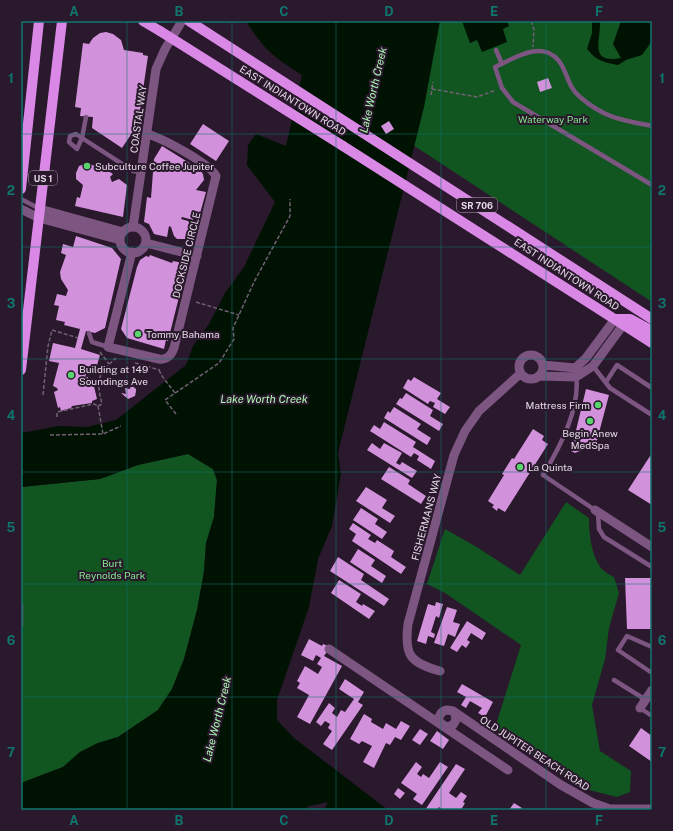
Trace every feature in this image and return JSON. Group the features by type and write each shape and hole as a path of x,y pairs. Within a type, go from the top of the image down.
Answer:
{"main road":[{"name":"US 1","path":"21,189 38,21"},
{"name":"EAST INDIANTOWN ROAD","path":"143,21 652,343"},
{"name":"EAST INDIANTOWN ROAD","path":"189,21 572,266 652,319"},
{"name":"US 1","path":"21,370 63,23"},
{"path":"619,322 630,319 652,331"}],"street":[{"name":"COASTAL WAY","path":"133,227 156,69 165,49 182,21"},
{"name":"DOCKSIDE CIRCLE","path":"108,346 159,359 170,356 174,348 216,176 210,168 165,140 147,134"},
{"path":"21,209 122,236"},
{"path":"133,227 143,231 146,243 141,250 132,252 123,247 122,236 133,227"},
{"path":"146,243 197,256"},
{"path":"108,346 132,252"},
{"path":"575,368 619,322"},
{"path":"520,373 529,379 540,376 576,377 593,366 619,322"},
{"name":"FISHERMANS WAY","path":"440,670 422,666 412,658 406,640 408,624 454,455 465,431 479,411 520,373 519,365 523,358 527,356 535,356 544,364 575,368"},
{"path":"540,376 544,364"},
{"path":"596,511 652,547"},
{"path":"329,649 508,770"},
{"path":"640,708 652,690"},
{"path":"447,710 455,714 455,723 450,727 443,726 439,719 441,712 447,710"},
{"name":"OLD JUPITER BEACH ROAD","path":"455,714 561,785 593,803 610,809 652,809"}],"lane":[{"path":"496,50 502,64"},
{"path":"652,126 623,121 603,114 570,88 558,61 551,55 533,50 495,67 502,88 513,102 652,185"},
{"path":"86,117 82,138 133,170 141,172"},
{"path":"21,199 39,214"},
{"path":"89,333 92,342 108,346"},
{"path":"586,358 617,393 652,415"},
{"path":"606,382 617,365 652,388"},
{"path":"575,368 578,387 564,438 543,475 596,511 599,529 604,538 652,566"},
{"path":"21,605 21,625"},
{"path":"652,647 627,636 618,650 652,673"},
{"path":"614,680 646,700"},
{"path":"640,708 652,716"}],"path":[{"path":"532,21 534,29 533,50"},
{"path":"431,95 433,82"},
{"path":"432,89 477,97 502,88"},
{"path":"176,414 165,400 219,363 234,339 233,328 290,216 290,199"},
{"path":"196,302 229,310 239,315"},
{"path":"43,395 48,346 52,330 78,338"},
{"path":"100,352 109,364"},
{"path":"98,406 102,404 98,388 99,375 116,357"},
{"path":"131,361 160,370"},
{"path":"158,366 162,376 174,393"},
{"path":"57,417 57,412 94,404 98,406"},
{"path":"98,406 103,434"},
{"path":"50,435 103,434 121,426"}],"green space":[{"name":"Waterway Park","path":"437,21 652,21 652,302 413,145"},
{"name":"Burt Reynolds Park","path":"188,454 213,469 217,480 214,517 206,543 204,571 197,610 184,659 172,689 158,710 118,737 98,743 80,752 63,767 21,783 21,487 100,479 138,465"},
{"path":"566,502 589,518 590,537 595,557 602,569 614,577 619,593 609,628 605,659 592,705 600,751 631,771 630,792 617,797 581,788 495,728 521,645 445,593 427,584 445,529 520,575"}],"water":[{"name":"Lake Worth Creek","path":"246,21 440,21 424,107 338,453 341,474 332,526 318,559 309,607 277,700 277,720 294,738 388,810 324,810 328,802 309,806 305,810 21,810 21,783 63,767 80,752 98,743 118,737 158,710 172,689 184,659 197,610 204,572 206,543 214,517 217,480 213,469 188,454 138,465 100,479 21,487 21,433 59,426 87,427 116,420 186,365 193,346 209,324 225,293 244,267 275,202 247,165 248,145 256,134 286,146 302,75 270,52 258,39"},
{"path":"462,21 507,21 509,26 503,29 507,42 482,52 477,40 470,43"},
{"path":"592,21 600,21 598,49 600,54 604,57 611,59 621,58 613,44 621,21 652,21 652,41 642,55 626,60 618,65 604,62 597,59 587,49 592,33"}],"building":[{"path":"106,32 113,34 121,40 124,50 143,53 143,55 148,56 138,124 122,148 92,128 93,117 80,116 81,108 75,107 83,43 89,44 93,38 100,33"},
{"path":"548,78 552,88 540,92 537,82"},
{"path":"389,121 394,129 386,134 381,126"},
{"path":"203,124 229,141 216,161 190,144"},
{"path":"162,146 199,169 203,174 204,180 196,190 206,192 199,217 194,215 193,220 182,217 181,219 188,221 193,226 192,234 187,239 177,239 169,226 167,237 154,234 149,224 144,222 147,197 151,198 154,159"},
{"path":"87,163 95,166 96,163 113,174 110,177 112,182 119,179 127,185 123,217 75,206 77,197 80,198 83,185 76,179 76,173 79,166"},
{"path":"76,236 112,248 121,259 105,328 95,333 86,331 81,349 100,355 95,372 87,370 85,378 88,377 89,383 93,382 97,399 92,401 92,403 72,406 71,408 61,411 60,407 58,408 54,392 58,390 53,386 59,363 49,361 53,343 75,348 80,329 64,325 65,322 56,320 59,306 54,305 57,294 66,296 68,290 61,279 60,272 66,255 61,253 63,244 73,247"},
{"path":"150,255 172,263 173,261 183,263 180,272 185,273 168,341 166,340 164,349 127,338 121,329 137,267 140,260 146,256 149,257"},
{"path":"414,377 441,393 437,399 450,407 445,414 433,407 435,403 430,401 428,404 403,388 408,379 411,381"},
{"path":"131,385 136,389 135,396 128,399 121,393 126,394 125,388 130,389"},
{"path":"586,389 609,395 596,444 575,453 571,451"},
{"path":"406,393 433,410 430,416 443,424 439,431 396,404"},
{"path":"394,407 421,424 417,429 431,438 427,445 384,418 388,411 390,413"},
{"path":"384,422 416,442 413,447 435,461 431,469 417,460 419,456 414,453 411,457 370,431 374,425 380,429"},
{"name":"La Quinta","path":"533,429 544,436 542,440 548,444 505,512 498,508 497,511 492,507 494,505 488,501 504,475 502,474 512,458 514,459"},
{"path":"372,443 380,449 384,443 402,453 396,463 400,465 402,462 417,471 412,478 367,450"},
{"path":"652,453 652,505 628,490"},
{"path":"389,467 410,480 408,484 426,496 421,504 381,479"},
{"path":"366,487 387,500 382,508 395,516 390,523 356,501"},
{"path":"361,508 378,519 375,524 387,532 382,539 353,520"},
{"path":"353,523 371,535 368,539 375,543 377,540 394,551 391,557 406,567 401,574 352,541 356,534 349,529"},
{"path":"358,549 375,560 371,566 386,576 382,583 350,562"},
{"path":"338,557 364,574 361,580 389,599 384,606 330,571"},
{"path":"625,578 652,578 652,629 627,629"},
{"path":"339,580 361,594 356,602 375,611 369,619 331,593"},
{"path":"436,602 443,604 439,618 436,616 431,632 435,634 434,638 428,636 426,644 417,641 428,604 435,606"},
{"path":"447,607 457,610 453,622 460,624 455,637 448,634 444,646 434,643"},
{"path":"467,621 486,633 482,640 471,633 467,640 470,642 466,648 462,645 457,652 450,648"},
{"path":"309,639 322,646 323,644 330,647 324,656 342,666 310,724 297,717 309,695 297,688 300,683 297,681 305,666 318,674 322,667 317,664 321,658 316,655 313,661 301,655"},
{"path":"345,679 364,692 358,702 363,705 332,750 323,744 332,731 328,728 330,724 325,721 321,726 316,722 329,703 335,708 332,713 337,717 341,710 345,712 354,699 339,689"},
{"path":"462,684 493,702 485,717 478,713 482,708 470,701 466,708 461,705 466,697 457,692"},
{"path":"364,714 372,719 371,722 383,729 386,723 396,729 401,721 410,726 401,740 395,737 390,745 386,743 374,768 363,762 372,746 362,741 359,744 350,739"},
{"path":"641,728 652,736 652,762 629,746"},
{"path":"420,729 428,734 420,745 412,740"},
{"path":"437,731 449,740 443,749 430,741"},
{"path":"416,762 422,767 417,774 421,777 423,774 429,778 440,762 448,767 422,805 413,799 417,794 401,783"},
{"path":"456,764 465,769 449,793 456,798 461,792 467,796 463,802 465,803 461,810 443,810 439,807 437,810 425,810"},
{"path":"398,788 405,793 400,799 394,794"},
{"path":"514,803 522,808 521,810 509,810"}],"place":[{"name":"Subculture Coffee Jupiter","path":"87,166"},
{"name":"Tommy Bahama","path":"138,334"},
{"name":"Building at 149 Soundings Ave","path":"71,375"},
{"name":"Mattress Firm","path":"598,405"},
{"name":"Begin Anew MedSpa","path":"590,421"},
{"name":"La Quinta","path":"520,467"}]}
